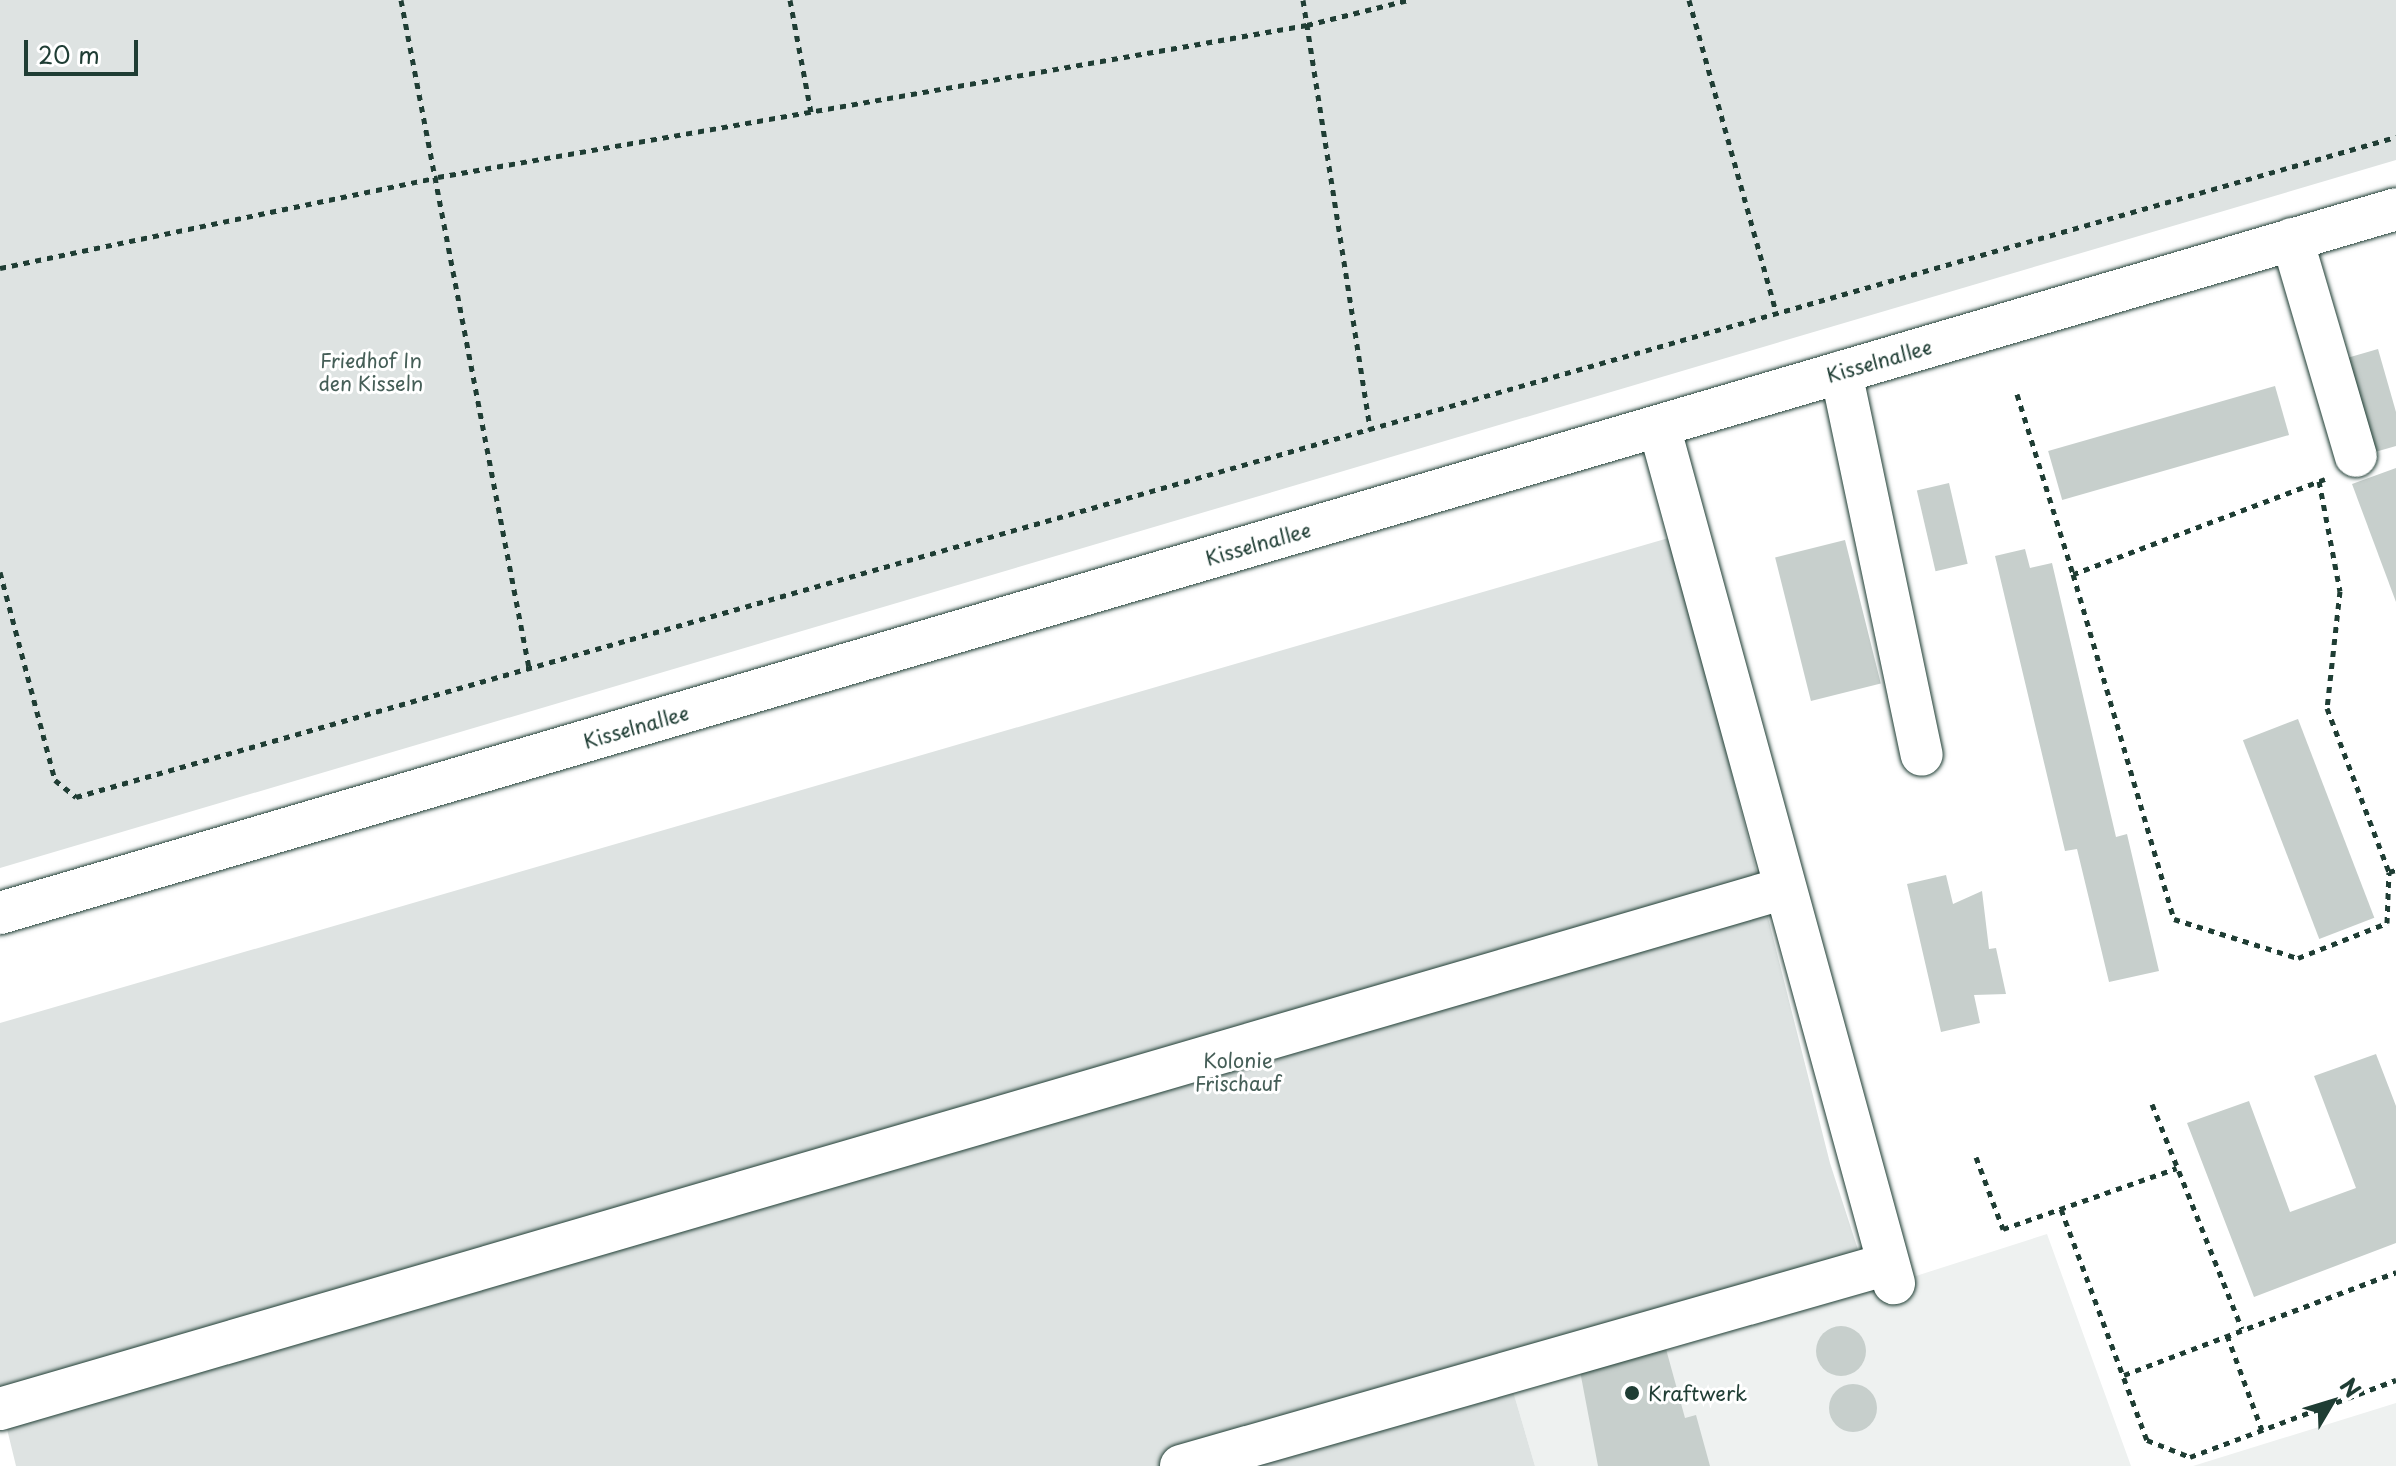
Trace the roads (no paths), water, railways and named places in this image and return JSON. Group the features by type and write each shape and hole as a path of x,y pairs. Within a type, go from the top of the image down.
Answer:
{"street":[{"name":"Kisselnallee","path":"0,913 2396,209"},
{"path":"2292,239 2356,456"},
{"path":"1841,372 1922,755"},
{"path":"1181,1466 1891,1273 1659,426"},
{"name":"Kisselnallee","path":"0,942 120,880"},
{"path":"0,1409 1785,888"}],"place":[{"name":"Kraftwerk","path":"1632,1393"}],"park label":[{"name":"Friedhof In den Kisseln","path":"371,372"},
{"name":"Kolonie Frischauf","path":"1238,1072"}]}
